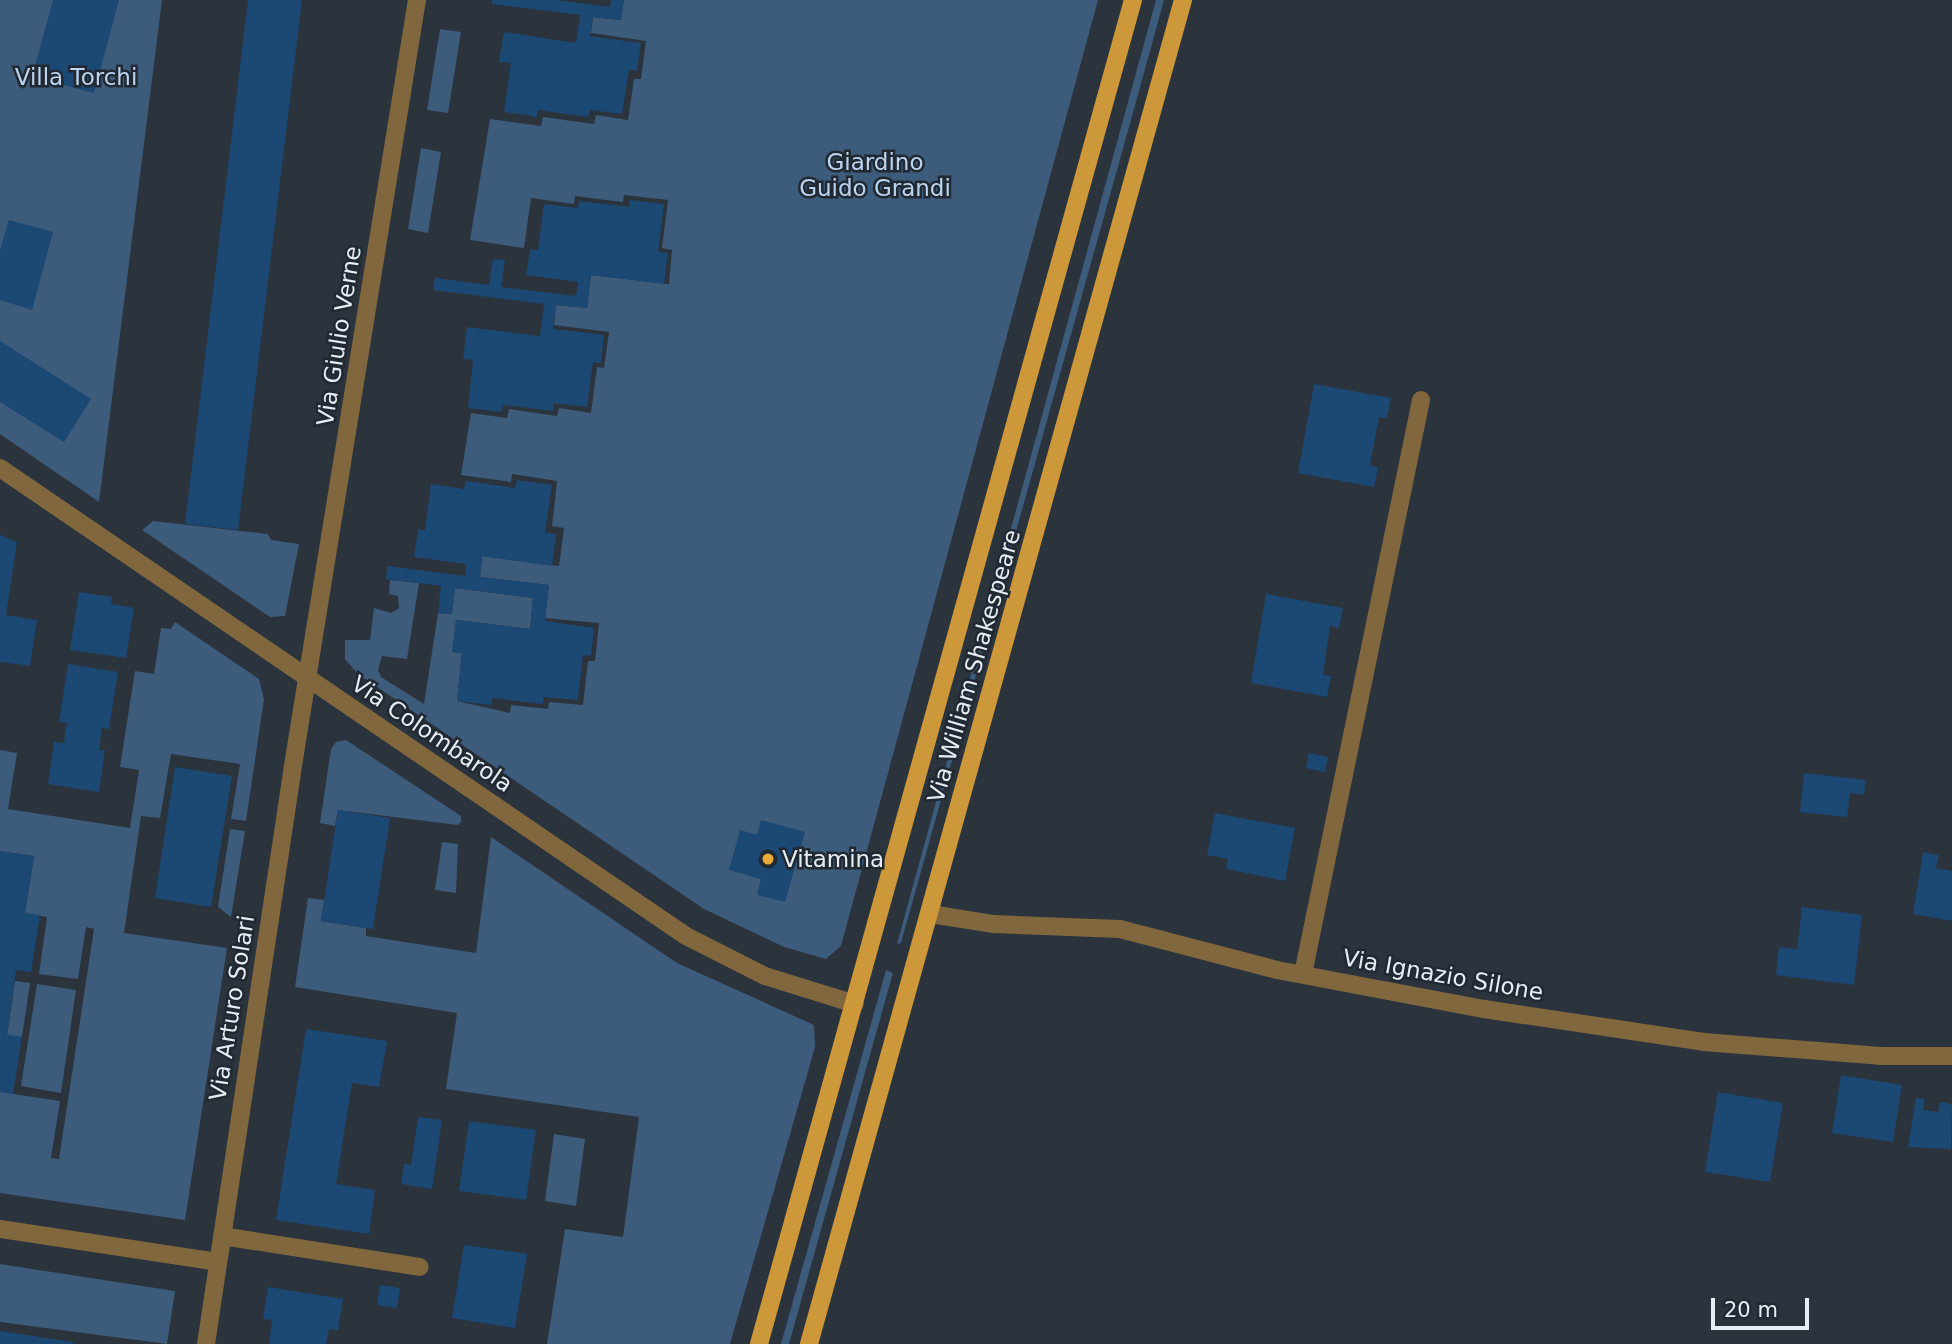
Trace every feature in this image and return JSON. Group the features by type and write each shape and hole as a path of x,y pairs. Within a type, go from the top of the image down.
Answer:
{"main road":[{"name":"Via William Shakespeare","path":"759,1344 1133,0"},
{"name":"Via William Shakespeare","path":"809,1344 1183,0"}],"street":[{"name":"Via Giulio Verne","path":"308,680 418,0"},
{"path":"1303,974 1421,400"},
{"name":"Via Colombarola","path":"0,468 686,936 765,976 855,1004"},
{"name":"Via Arturo Solari","path":"206,1344 308,680"},
{"name":"Via Ignazio Silone","path":"930,914 994,923 1120,929 1303,974 1483,1009 1704,1042 1880,1056 1952,1056"},
{"path":"0,1229 218,1262"},
{"path":"222,1236 420,1267"}],"green space":[{"name":"Villa Torchi","path":"0,0 162,0 99,502 0,434"},
{"name":"Giardino Guido Grandi","path":"624,0 1098,0 841,946 826,959 784,947 704,909 358,674 345,659 345,640 370,640 374,608 391,613 399,608 398,596 389,594 390,580 419,583 407,659 382,656 378,670 381,677 424,704 438,613 452,614 455,588 533,598 530,629 456,620 453,652 462,653 457,701 510,713 511,705 548,709 549,702 583,705 588,661 595,661 599,623 545,618 549,585 480,577 482,556 559,566 564,528 552,526 557,481 512,474 511,482 461,475 471,413 507,418 509,409 557,416 559,408 591,413 597,367 604,368 609,332 554,325 556,305 587,308 591,275 669,284 672,250 662,248 668,200 624,195 623,202 575,196 574,204 531,198 524,248 470,240 490,119 541,126 543,117 594,124 596,115 628,120 634,79 641,79 646,41 591,33 593,17 621,20"},
{"path":"1156,0 1164,0 901,943 897,944"},
{"path":"440,29 461,32 448,113 427,110"},
{"path":"421,148 441,152 428,233 408,229"},
{"path":"153,521 268,534 271,540 299,544 285,616 270,617 142,530"},
{"path":"175,622 259,679 264,699 246,821 231,819 240,764 171,754 160,818 141,816 124,933 227,948 185,1220 0,1193 0,1092 60,1101 51,1158 59,1159 94,929 86,927 78,979 39,974 47,917 25,913 34,856 0,851 0,750 17,753 8,809 130,828 139,770 120,767 135,671 154,674 161,628 171,629"},
{"path":"346,740 461,816 461,822 458,825 338,810 335,826 320,823 331,749 336,742"},
{"path":"230,829 245,831 231,917 218,907"},
{"path":"491,837 677,963 814,1025 815,1047 730,1344 547,1344 565,1229 623,1237 639,1117 446,1089 457,1013 295,987 308,898 324,900 321,921 366,928 366,936 476,953"},
{"path":"442,842 458,844 456,893 435,890"},
{"path":"886,970 893,973 789,1344 781,1344"},
{"path":"15,981 30,983 22,1037 7,1035"},
{"path":"37,984 76,990 61,1093 21,1086"},
{"path":"554,1134 585,1139 576,1206 545,1201"},
{"path":"0,1264 175,1291 167,1344 0,1322"}],"building":[{"path":"53,0 119,0 94,93 32,77"},
{"path":"248,0 302,0 238,530 185,524"},
{"path":"492,0 557,0 610,7 611,0 624,0 621,20 593,17 590,36 641,43 637,71 629,70 622,114 590,110 588,117 538,110 537,117 504,112 511,63 499,62 504,32 576,43 580,15 492,4"},
{"path":"630,200 664,204 658,252 668,253 664,284 591,275 587,308 556,305 553,329 604,335 601,363 593,362 587,407 554,403 553,411 503,405 502,412 468,408 473,360 463,359 467,327 540,336 544,304 433,290 435,278 489,285 493,259 505,260 501,287 576,296 578,282 526,275 530,249 538,250 544,204 578,208 579,201 629,207"},
{"path":"9,220 53,232 32,310 0,300 0,250"},
{"path":"0,341 91,399 64,442 0,402"},
{"path":"1314,384 1391,398 1387,418 1379,417 1370,465 1378,467 1374,487 1298,473"},
{"path":"517,480 552,485 545,532 556,534 552,566 482,556 480,577 549,585 545,621 594,628 591,656 583,655 578,700 544,697 543,704 492,698 492,705 457,701 462,653 452,652 456,620 530,629 533,598 455,588 452,614 438,613 441,586 386,579 387,566 465,576 466,564 414,557 418,529 425,530 431,484 464,489 466,481 515,488"},
{"path":"0,535 17,542 6,615 37,620 30,666 0,662"},
{"path":"79,592 112,597 111,604 134,608 126,658 70,650"},
{"path":"1266,594 1343,608 1339,628 1330,626 1323,675 1331,676 1327,697 1251,683"},
{"path":"68,664 118,672 109,729 102,728 99,750 105,751 99,792 48,784 54,742 64,743 67,723 59,722"},
{"path":"1309,753 1328,757 1325,772 1306,768"},
{"path":"175,767 232,776 211,907 155,898"},
{"path":"1804,773 1866,780 1864,795 1850,793 1847,817 1800,812"},
{"path":"338,810 390,818 373,929 321,921"},
{"path":"1215,813 1295,828 1285,881 1226,869 1228,859 1207,855"},
{"path":"761,820 805,832 785,902 757,895 761,879 729,870 740,830 757,835"},
{"path":"0,851 34,856 25,913 40,915 31,972 16,970 7,1035 22,1037 13,1094 0,1092"},
{"path":"1923,852 1939,855 1936,868 1952,871 1952,921 1913,914"},
{"path":"1802,907 1862,915 1854,985 1776,975 1779,947 1797,949"},
{"path":"306,1029 387,1041 379,1087 352,1083 336,1184 375,1190 369,1234 276,1220"},
{"path":"1841,1075 1902,1085 1893,1142 1832,1133"},
{"path":"1718,1092 1783,1103 1770,1182 1705,1172"},
{"path":"1916,1098 1925,1099 1923,1110 1938,1112 1940,1102 1952,1104 1951,1149 1908,1147"},
{"path":"418,1117 442,1120 432,1189 401,1184 404,1164 411,1165"},
{"path":"469,1121 536,1130 526,1200 459,1191"},
{"path":"464,1245 527,1254 515,1328 452,1318"},
{"path":"380,1285 400,1288 397,1308 377,1305"},
{"path":"268,1287 343,1299 338,1330 329,1329 326,1344 269,1344 272,1320 263,1319"},
{"path":"0,1331 73,1342 73,1344 0,1344"}],"place":[{"name":"Vitamina","path":"768,859"}]}
